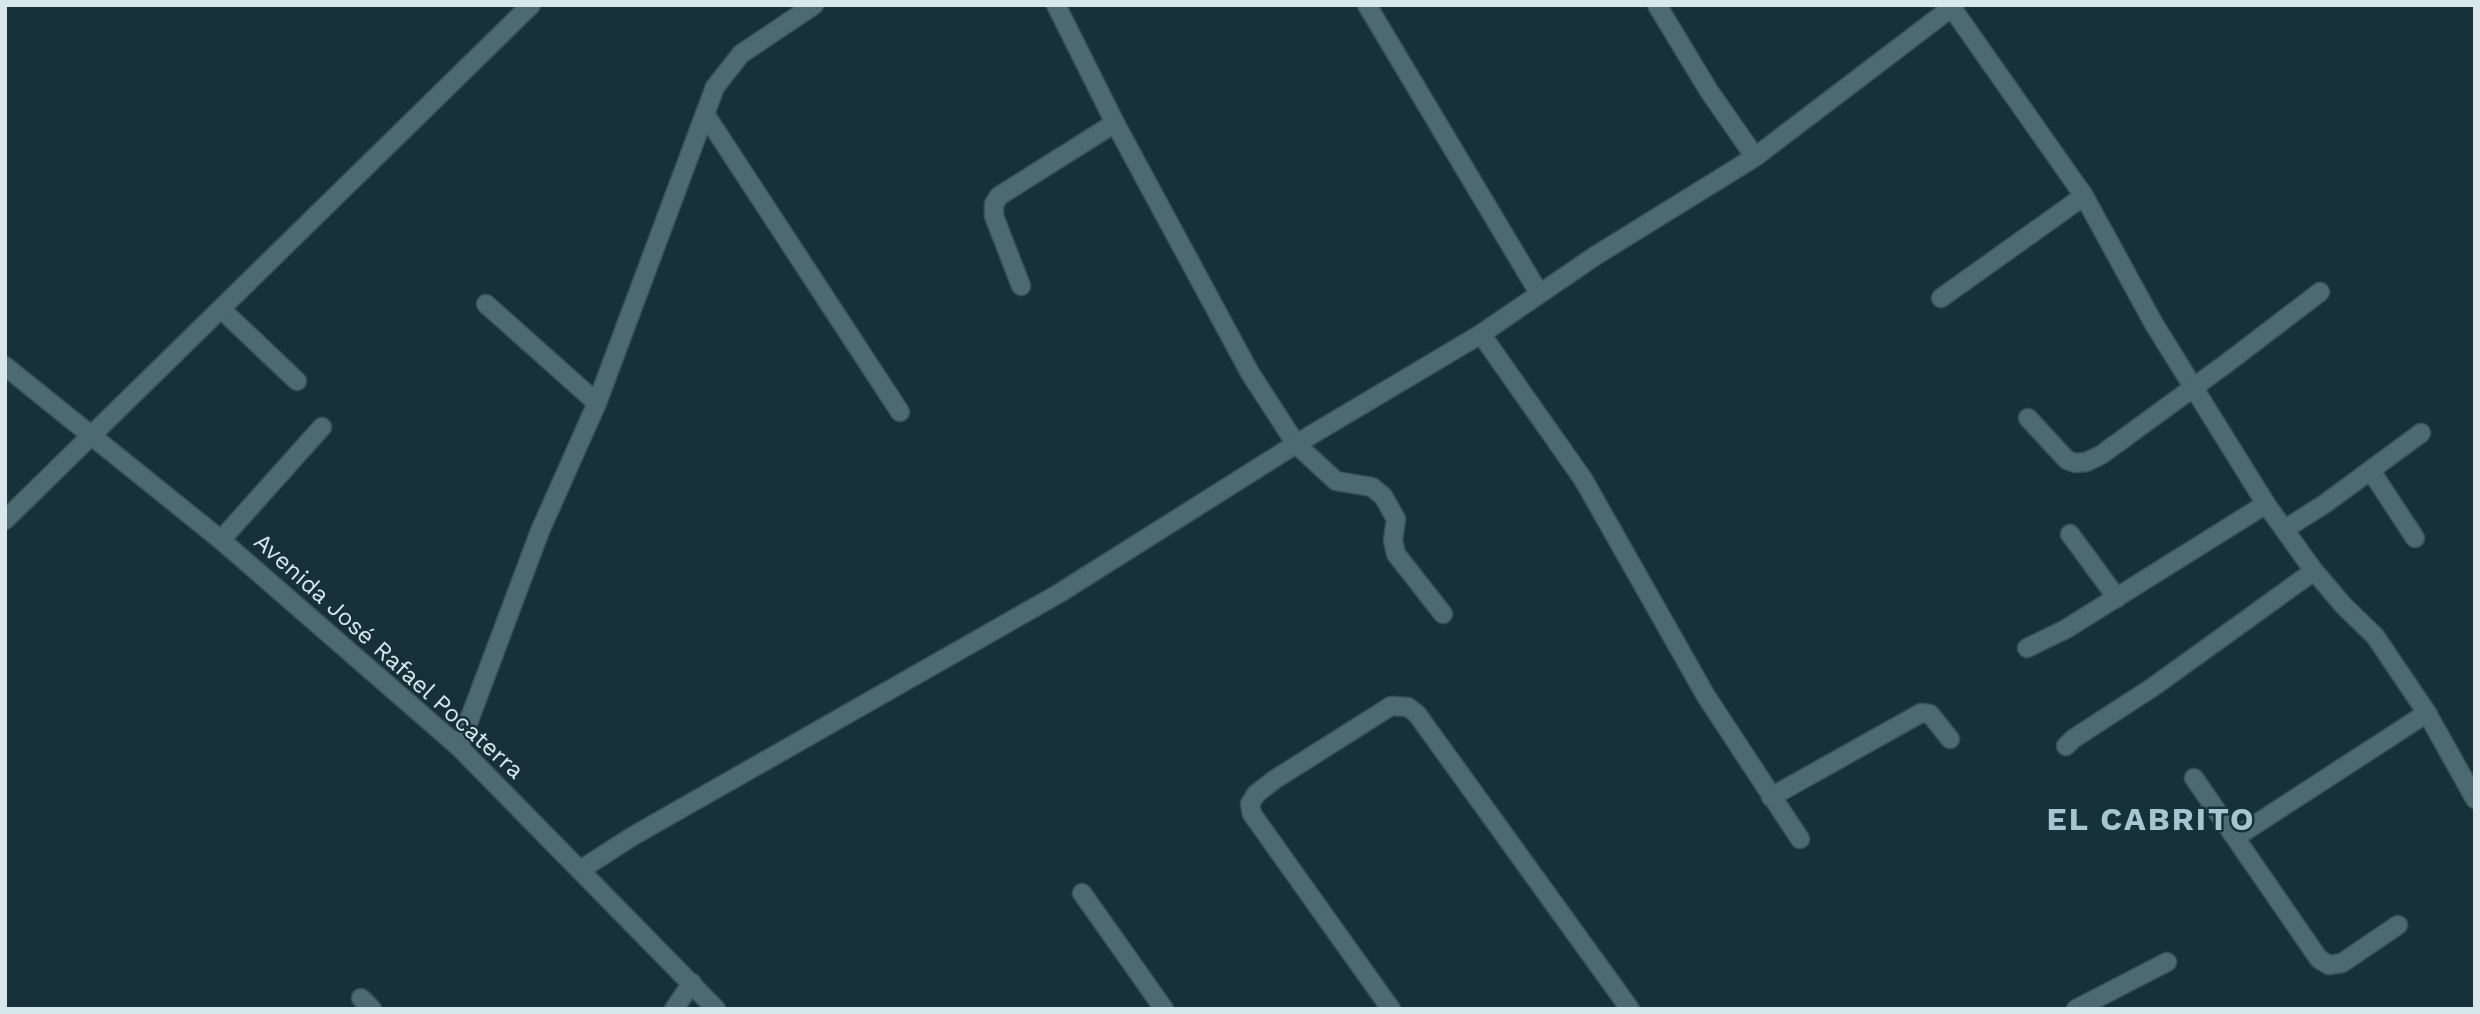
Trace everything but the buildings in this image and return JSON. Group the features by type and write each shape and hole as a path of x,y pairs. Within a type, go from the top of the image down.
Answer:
{"street":[{"path":"5,520 531,5"},
{"path":"459,747 540,531 597,403 715,87 741,54 814,5"},
{"path":"1056,5 1115,123 1250,373 1296,444 1336,481 1372,487 1383,496 1396,519 1393,540 1396,554 1443,614"},
{"path":"1367,5 1539,293"},
{"path":"1657,5 1709,91 1755,157"},
{"path":"580,870 633,836 1058,594 1296,444 1481,334 1539,293 1755,157 1954,6 2084,196 2154,324 2266,504 2314,571 2375,636 2427,713 2475,799"},
{"path":"705,114 900,412"},
{"path":"1021,286 994,216 994,204 999,196 1115,123"},
{"path":"1941,298 2084,196"},
{"path":"2028,418 2067,460 2075,463 2086,462 2101,455 2320,292"},
{"path":"486,304 597,403"},
{"path":"221,309 297,381"},
{"path":"1481,334 1583,479 1706,696 1800,839"},
{"name":"Avenida José Rafael Pocaterra","path":"5,366 221,540 459,747 716,1009"},
{"path":"221,540 322,427"},
{"path":"2285,529 2371,471 2421,433"},
{"path":"2371,471 2415,538"},
{"path":"2027,648 2066,629 2266,504"},
{"path":"2070,534 2117,598"},
{"path":"2066,746 2197,657 2314,571"},
{"path":"1391,1009 1252,814 1250,804 1256,794 1274,780 1391,706 1408,706 1417,714 1630,1009"},
{"path":"1771,797 1921,713 1930,714 1950,739"},
{"path":"2236,837 2427,713"},
{"path":"2194,778 2319,960 2329,965 2342,963 2398,925"},
{"path":"1082,893 1164,1009"},
{"path":"2076,1009 2167,962"},
{"path":"674,1009 692,983"}],"district":[{"name":"EL CABRITO","path":"2151,819"}]}
